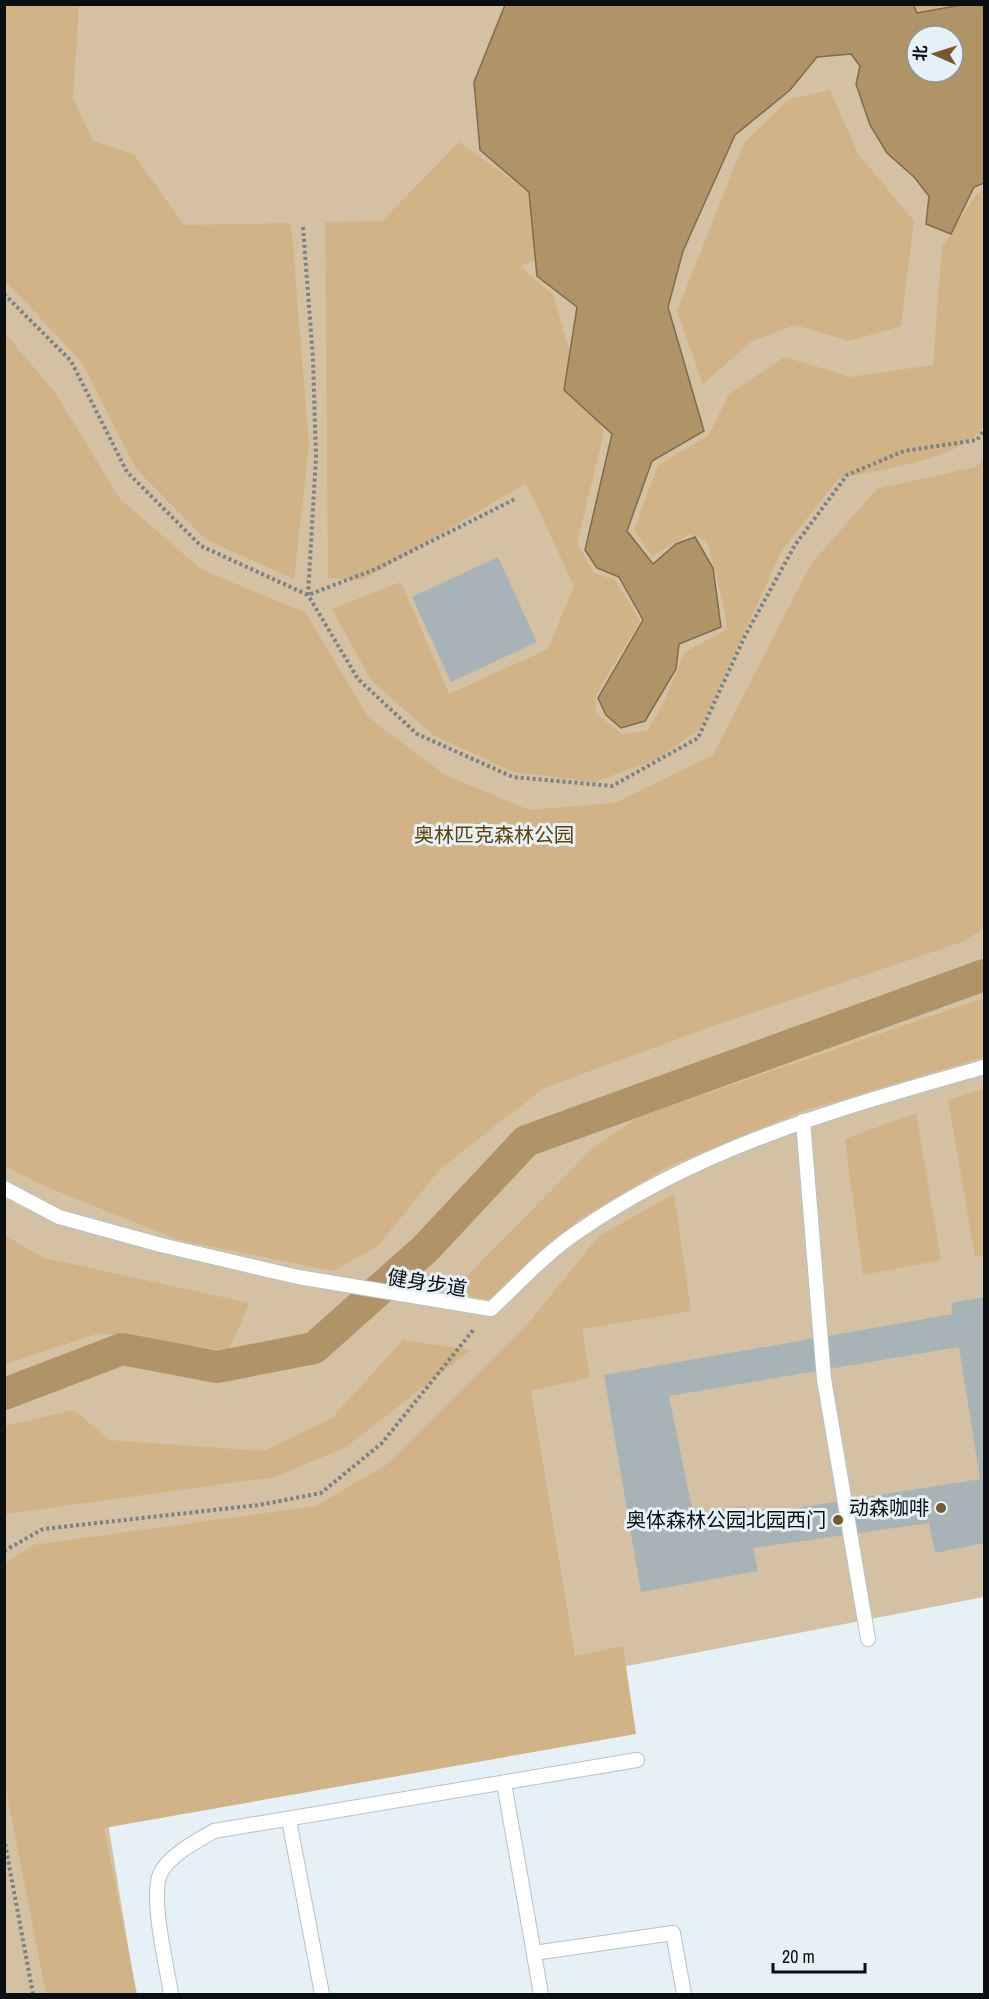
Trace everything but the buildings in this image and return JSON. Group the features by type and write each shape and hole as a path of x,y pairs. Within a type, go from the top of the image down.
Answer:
{"lane":[{"path":"4,1188 59,1217 161,1245 298,1277 491,1309 574,1233 677,1171 802,1120 984,1067"},
{"path":"802,1120 824,1379 868,1639"},
{"path":"171,1995 157,1905 160,1874 186,1847 214,1830 289,1820 637,1760"},
{"path":"504,1784 541,1995"},
{"path":"289,1820 322,1995"},
{"path":"534,1953 673,1933 684,1995"}],"path":[{"path":"303,227 313,359 315,457 308,595 358,679 417,734 513,777 612,786 698,738 745,636 795,545 847,475 904,451 977,440 984,430"},
{"path":"4,294 71,361 128,472 201,546 308,595 376,569 515,499"},
{"path":"4,1551 43,1529 259,1505 321,1493 382,1443 491,1309"},
{"path":"4,1838 33,1995"}],"green space":[{"path":"5,4 79,5 73,99 93,141 133,154 184,225 291,223 309,445 294,579 205,539 136,469 82,362 5,281"},
{"name":"奥林匹克森林公园","path":"5,5 984,5 984,1597 99,1768 136,1994 5,1994"},
{"path":"902,5 984,5 984,24 906,13"},
{"path":"830,90 858,154 914,221 901,326 849,341 795,325 752,341 703,384 677,311 744,143 789,99"},
{"path":"459,142 557,212 572,246 520,266 553,295 581,389 604,433 577,543 594,573 615,580 640,621 596,695 596,713 622,734 647,731 665,701 684,653 727,629 723,602 707,541 690,534 652,556 634,530 658,465 708,436 729,394 785,357 850,377 933,365 942,247 976,195 984,189 984,426 973,438 938,455 918,462 839,478 782,550 700,729 657,759 595,782 514,772 433,735 371,680 332,609 401,582 449,694 548,649 574,586 526,483 363,580 328,578 325,222 382,221"},
{"path":"4,332 56,394 120,499 202,570 306,613 369,718 445,775 529,810 615,803 713,755 811,564 877,489 975,467 984,460 984,928 965,941 713,1026 544,1088 440,1169 379,1245 333,1271 179,1240 47,1187 5,1166"},
{"path":"984,998 984,1057 803,1111 669,1166 578,1220 502,1303 451,1292 594,1147 639,1117"},
{"path":"984,1089 984,1255 975,1256 948,1100"},
{"path":"916,1113 941,1260 863,1275 845,1139"},
{"path":"674,1194 691,1311 582,1329 590,1377 531,1391 575,1656 623,1646 636,1734 104,1828 137,1994 46,1994 5,1784 5,1563 33,1545 316,1506 386,1465 529,1322 599,1236"},
{"path":"4,1235 44,1258 250,1303 228,1351 100,1333 5,1364"},
{"path":"403,1340 471,1350 346,1447 275,1477 5,1514 5,1426 74,1410 109,1440 264,1451 332,1418"}],"shaded area":[{"path":"913,4 917,13 961,5 984,5 984,183 974,187 951,234 926,224 929,196 914,177 887,153 870,125 856,84 860,66 851,54 817,57 790,90 735,135 683,251 668,307 704,431 652,461 627,531 653,564 676,544 695,537 713,568 721,627 679,644 676,669 645,721 621,728 606,715 598,698 643,620 619,577 597,568 585,550 612,434 564,390 577,307 537,276 529,192 480,150 474,82 505,5"}],"waterway":[{"path":"4,1394 122,1349 217,1367 314,1348 425,1249 526,1141 984,975"}],"place":[{"name":"动森咖啡","path":"941,1508"},
{"name":"奥体森林公园北园西门","path":"838,1520"}]}
